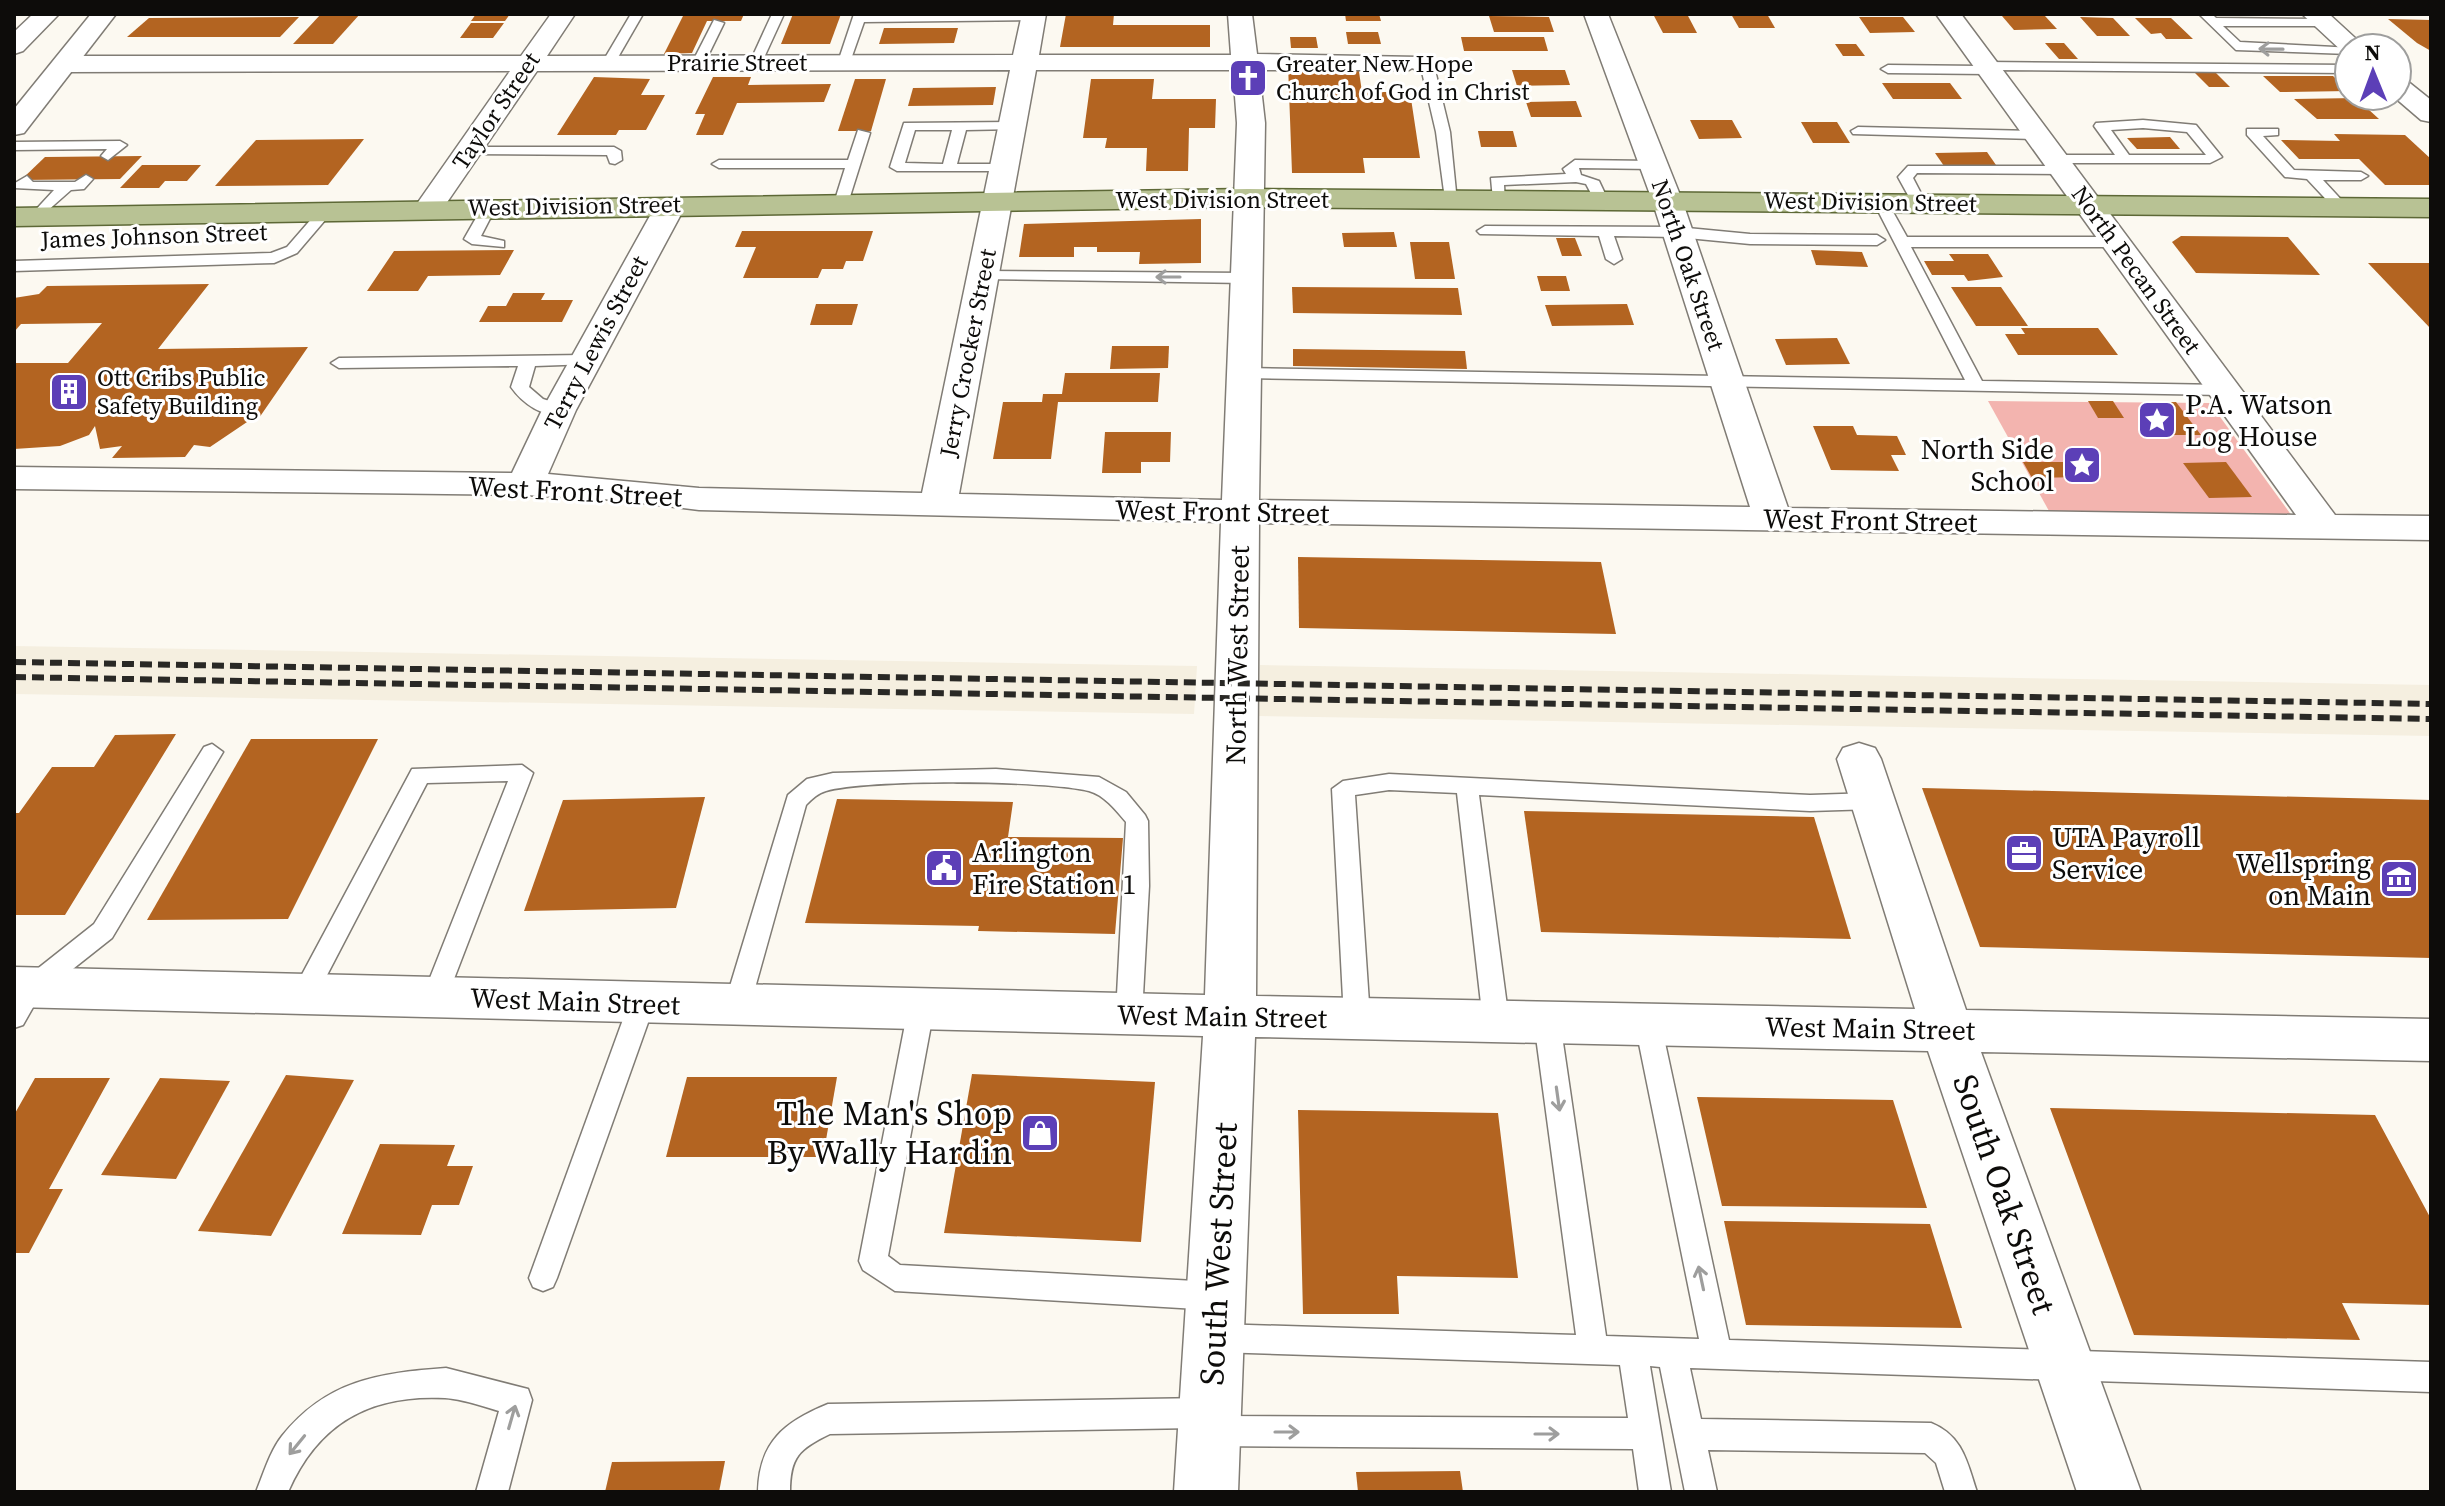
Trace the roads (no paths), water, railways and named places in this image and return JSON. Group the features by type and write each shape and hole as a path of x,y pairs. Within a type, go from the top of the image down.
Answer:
{"main road":[{"name":"West Division Street","path":"22,219 60,192 325,212 489,207 1248,198 2431,208"}],"street":[{"path":"14,46 47,14"},
{"path":"14,127 104,14"},
{"name":"Taylor Street","path":"429,208 563,14"},
{"name":"North West Street","path":"1230,1016 1251,123 1240,14"},
{"name":"North Oak Street","path":"1596,14 1667,200 1773,519"},
{"name":"North Pecan Street","path":"1948,14 2324,526"},
{"name":"Jerry Crocker Street","path":"938,504 1034,15"},
{"path":"2319,18 2333,32"},
{"name":"Prairie Street","path":"65,64 1244,59 1409,62"},
{"path":"2413,99 2431,114"},
{"name":"Terry Lewis Street","path":"525,484 585,360 671,205"},
{"name":"West Front Street","path":"14,478 525,484 699,499 1240,512 2431,528"},
{"name":"South Oak Street","path":"1866,780 1947,1030 2109,1492"},
{"name":"West Main Street","path":"20,998 304,995 2431,1040"},
{"name":"South West Street","path":"1206,1492 1230,1016"}],"lane":[{"path":"608,63 637,14"},
{"path":"756,62 778,14"},
{"path":"844,62 860,16 1034,15"},
{"path":"2208,18 2319,18"},
{"path":"2208,18 2236,46 2333,49"},
{"path":"698,63 718,23"},
{"path":"1409,62 1428,70 1443,132 1452,199"},
{"path":"1888,69 2333,69"},
{"path":"1858,131 2053,155 2125,159 2215,157 2191,128 2143,124 2101,126 2125,159"},
{"path":"1004,168 897,167 909,126 1012,126"},
{"path":"949,168 960,126"},
{"path":"2273,132 2252,132 2290,174 2361,176"},
{"path":"841,203 863,133"},
{"path":"14,146 63,146 84,151 120,145 108,156"},
{"path":"52,157 63,146"},
{"path":"469,151 614,151 615,160"},
{"path":"1919,203 1905,177 1909,170 2053,155"},
{"path":"719,164 853,164"},
{"path":"1576,178 1570,169 1575,164 1653,165"},
{"path":"2311,175 2341,207"},
{"path":"1500,200 1496,181 1576,178 1592,181 1601,200"},
{"path":"27,180 20,186 60,192 79,186 86,179"},
{"path":"1881,203 1977,387"},
{"path":"489,207 472,239 474,242 499,244"},
{"name":"James Johnson Street","path":"14,266 274,258 292,250 325,212"},
{"path":"1485,231 1677,232 1750,239 1877,240"},
{"path":"1605,232 1614,259"},
{"path":"1901,242 2116,242"},
{"path":"985,276 1246,278"},
{"path":"339,363 585,360"},
{"path":"528,361 520,387 533,402 559,410"},
{"path":"1246,373 1728,384 2223,390"},
{"path":"20,998 103,931 212,752"},
{"path":"304,995 420,775 522,773 435,998"},
{"path":"737,1006 796,801 816,785 853,778 1029,779 1093,783 1114,794 1137,821 1137,886 1129,1014"},
{"path":"1357,1018 1343,789 1389,782 1810,803 1866,780"},
{"path":"1467,786 1496,1021"},
{"path":"543,1278 642,1003"},
{"path":"921,1009 873,1261 895,1278 1215,1317 1593,1350 2431,1377"},
{"path":"1547,1022 1593,1350"},
{"path":"1648,1024 1717,1354"},
{"path":"1633,1352 1655,1492"},
{"path":"1672,1353 1701,1492"},
{"path":"272,1492 291,1449 328,1411 381,1388 446,1383 517,1400 492,1492"},
{"path":"774,1492 779,1454 792,1435 828,1419 1209,1422 1646,1434"},
{"path":"1689,1434 1931,1438 1949,1453 1961,1492"}],"railway":[{"path":"14,662 2431,704"},
{"path":"14,677 2431,719"}],"place":[{"name":"Greater New Hope Church of God in Christ","path":"1248,78"},
{"name":"Ott Cribs Public Safety Building","path":"69,392"},
{"name":"P.A. Watson Log House","path":"2157,420"},
{"name":"North Side School","path":"2082,465"},
{"name":"UTA Payroll Service","path":"2024,853"},
{"name":"Arlington Fire Station 1","path":"944,868"},
{"name":"Wellspring on Main","path":"2399,879"},
{"name":"The Man's Shop By Wally Hardin","path":"1040,1133"}]}
